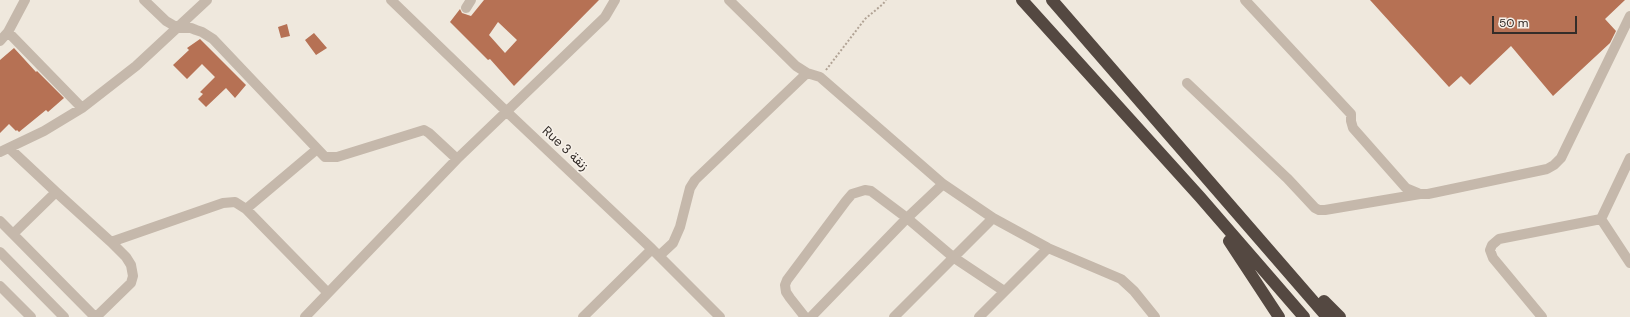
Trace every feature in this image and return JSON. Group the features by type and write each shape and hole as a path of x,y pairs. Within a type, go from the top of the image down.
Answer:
{"highway":[{"path":"1022,0 1200,197 1304,317"},
{"path":"1052,0 1327,317"},
{"path":"1216,188 1340,317"},
{"path":"1200,197 1279,317"}],"street":[{"path":"0,41 8,32 25,0"},
{"path":"144,0 166,21 178,28 191,28 202,32 213,39 316,150 325,157 333,158 424,130 457,159"},
{"path":"0,221 96,317 133,279 133,272 130,262 111,242 56,192 5,150 44,131 82,108 136,66 207,0"},
{"path":"306,317 457,159 605,18 615,0"},
{"path":"729,0 796,66 807,73 820,77 943,184 993,218 1048,248 1120,279 1134,291 1155,317"},
{"path":"1245,0 1351,114 1353,128 1406,188 1412,192 1420,194"},
{"name":"Rue 3 زنقة","path":"396,2 507,112 656,252 720,317"},
{"path":"1188,83 1275,166 1315,208 1319,210 1428,194 1539,170 1554,165 1561,158 1630,16"},
{"path":"8,32 82,108"},
{"path":"583,317 656,252 673,243 680,227 690,188 695,180 807,73"},
{"path":"246,209 316,150"},
{"path":"1601,219 1630,158"},
{"path":"811,317 907,218 943,184"},
{"path":"805,317 786,292 785,285 787,280 852,194 859,191 871,191 907,218 953,257 1004,291"},
{"path":"14,234 56,192"},
{"path":"111,242 228,202 238,203 246,209 328,293"},
{"path":"894,317 993,218"},
{"path":"1601,219 1630,263"},
{"path":"1542,317 1493,258 1490,250 1492,245 1499,239 1601,219"},
{"path":"978,317 1048,248"},
{"path":"0,252 64,317"},
{"path":"0,286 31,317"}],"path":[{"path":"820,77 864,19 886,0"}],"building":[{"path":"484,0 599,0 514,86 490,59 488,60 450,22 460,9 462,13 471,16","holes":["498,22 517,40 505,53 489,35"]},
{"path":"1370,0 1625,0 1605,19 1616,31 1610,43 1553,96 1511,46 1470,85 1461,76 1449,87"},
{"path":"287,24 290,36 281,38 278,27"},
{"path":"314,33 327,48 316,55 305,40"},
{"path":"200,39 246,85 235,98 226,88 206,107 198,99 203,94 200,92 215,77 202,64 187,79 173,65 189,50 187,48"},
{"path":"14,48 36,72 37,71 64,98 48,112 46,110 19,132 9,124 0,133 0,60"}]}
